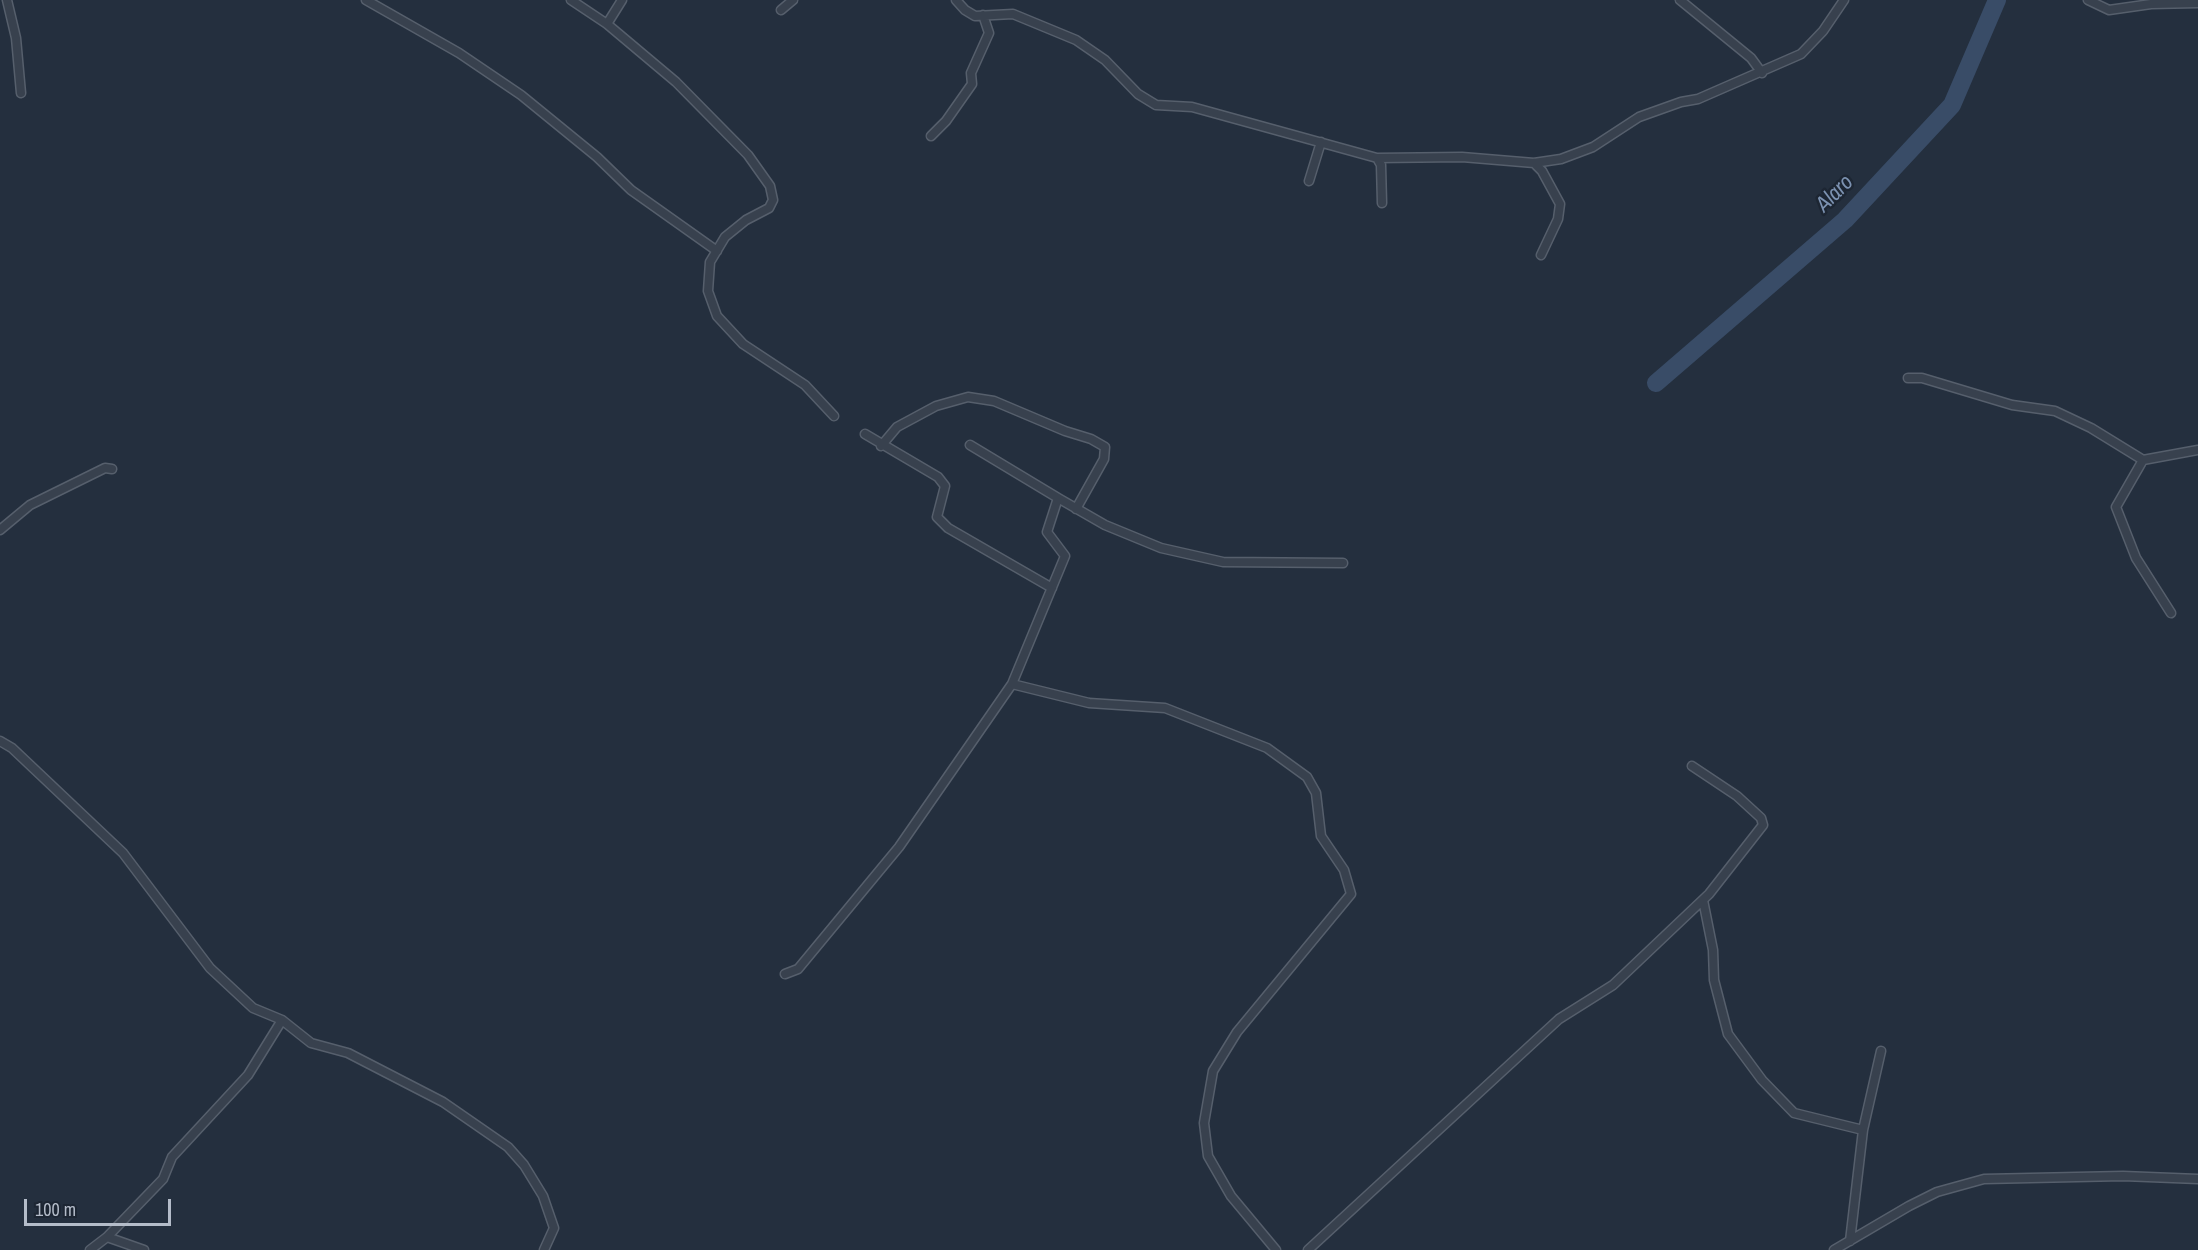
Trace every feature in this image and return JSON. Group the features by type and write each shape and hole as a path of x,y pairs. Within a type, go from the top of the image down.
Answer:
{"street":[{"path":"8,0 16,38 21,93"},
{"path":"366,0 459,52 521,94 597,157 631,190 717,251"},
{"path":"571,0 607,24 676,82 748,155 770,186 773,200 769,208 746,220 725,237 710,262 708,291 717,316 742,344 806,386 834,416"},
{"path":"607,24 622,0"},
{"path":"781,10 793,0"},
{"path":"956,0 970,15 1013,14 1076,40 1105,60 1138,94 1156,105 1192,107 1377,158 1474,158 1534,163 1561,159 1593,147 1639,117 1681,102 1698,99 1801,54 1823,31 1844,0"},
{"path":"1680,0 1751,57 1762,73"},
{"path":"2088,0 2109,10 2151,4 2198,3"},
{"path":"931,136 946,121 972,84 971,73 989,33 983,15"},
{"path":"1309,181 1321,142"},
{"path":"1377,158 1381,165 1382,203"},
{"path":"1534,163 1542,171 1560,204 1558,219 1541,255"},
{"path":"1908,378 1922,378 2012,405 2055,411 2091,428 2143,460 2198,450"},
{"path":"881,446 897,427 936,406 968,398 994,401 1065,431 1091,439 1104,447 1104,459 1076,509"},
{"path":"865,434 881,446 904,456 938,477 945,486 937,517 948,528 1052,588"},
{"path":"970,445 1105,525 1161,548 1223,562 1343,563"},
{"path":"2143,460 2116,507 2136,558 2171,613"},
{"path":"0,530 30,505 105,468 112,469"},
{"path":"784,974 798,969 899,847 1012,684 1065,556 1047,532 1058,498"},
{"path":"1012,684 1089,704 1165,708 1267,748 1307,777 1316,793 1321,836 1344,870 1351,894 1237,1032 1213,1071 1204,1123 1208,1156 1225,1186 1276,1250"},
{"path":"0,741 12,748 123,852 210,968 253,1008 282,1020 311,1043 348,1053 443,1102 508,1147 524,1165 543,1196 554,1228 544,1250"},
{"path":"1308,1250 1559,1019 1613,985 1703,900 1763,825 1761,818 1737,796 1692,766"},
{"path":"1703,900 1713,950 1714,980 1728,1034 1762,1080 1794,1113 1863,1130"},
{"path":"90,1250 107,1237 163,1179 172,1157 248,1075 282,1020"},
{"path":"1850,1241 1863,1130 1881,1051"},
{"path":"1834,1250 1937,1192 1984,1179 2123,1176 2198,1179"},
{"path":"107,1237 144,1250"}],"waterway":[{"name":"Alaro","path":"1656,383 1845,220 1952,105 1997,0"}]}
